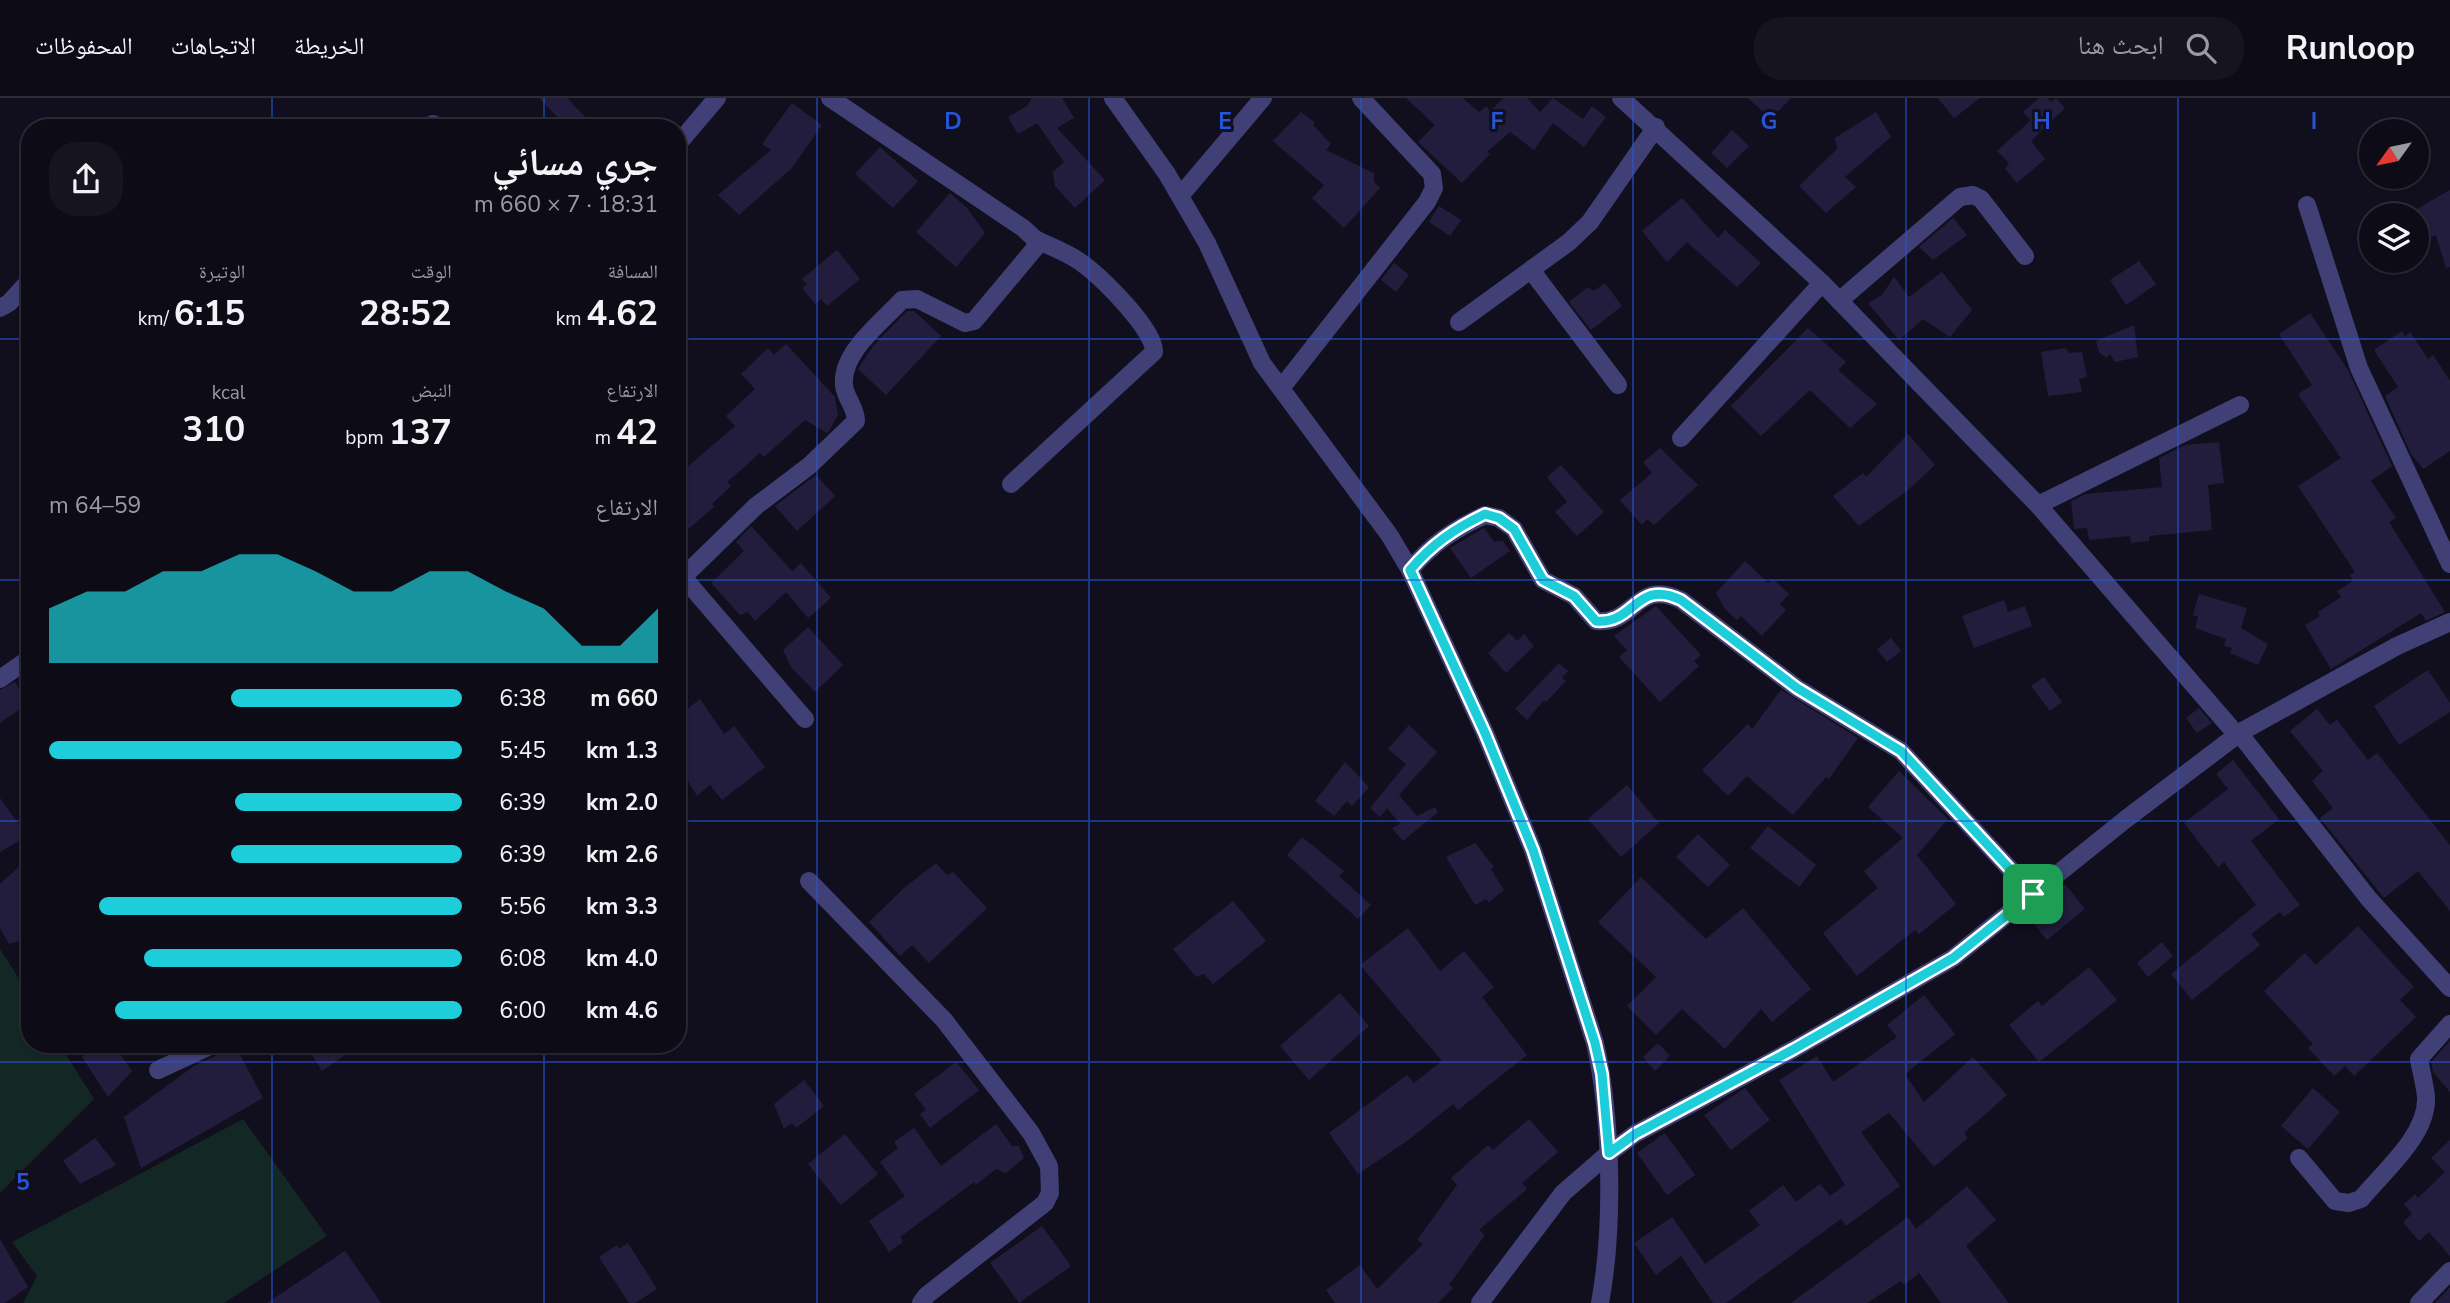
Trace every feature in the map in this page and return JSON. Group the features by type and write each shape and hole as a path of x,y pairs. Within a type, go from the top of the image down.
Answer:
{"street":[{"path":"686,134 717,98"},
{"path":"830,98 906,147 1035,239 1078,260 1098,276 1150,334 1154,352 1011,484"},
{"path":"1113,98 1180,196 1207,243 1253,347 1390,536 1410,570 1485,733 1533,850 1595,1043 1602,1074 1609,1153 1605,1278 1600,1303"},
{"path":"1180,196 1263,98"},
{"path":"1282,387 1427,202 1434,188 1432,174 1362,98"},
{"path":"1629,100 1822,283 2038,505 2238,734 2369,899 2450,988"},
{"path":"1459,322 1569,242 1590,222 1656,127"},
{"path":"1839,301 1960,197 1973,195 1982,199 2025,256"},
{"path":"2306,205 2359,368 2450,564"},
{"path":"686,570 756,506 809,466 856,421 856,411 844,389 844,374 851,355 902,300 916,299 965,323 974,321 1036,247 1035,239"},
{"path":"1531,270 1618,385"},
{"path":"1681,438 1822,283"},
{"path":"0,308 9,303 21,290"},
{"path":"2038,505 2240,405"},
{"path":"1410,570 1437,541 1454,529 1485,514 1499,518 1514,529 1543,580 1574,596 1596,621 1614,619 1654,593 1664,592 1681,600 1797,688 1901,751 2033,894"},
{"path":"686,583 804,719"},
{"path":"1480,1303 1563,1193 1635,1134 1794,1049 1953,958 2238,734 2397,646 2450,622"},
{"path":"0,679 21,664"},
{"path":"809,881 944,1020 1031,1133 1049,1166 1050,1193 1045,1203 927,1294 921,1303"},
{"path":"2299,1158 2335,1202 2349,1203 2361,1199 2410,1141 2421,1122 2426,1099 2419,1059 2450,1024"},
{"path":"158,1070 195,1053"},
{"path":"2419,1303 2450,1271"}],"green space":[{"path":"0,949 21,982 21,1053 65,1053 94,1099 0,1193"},
{"path":"243,1119 327,1236 224,1303 23,1303 37,1276 12,1242"}],"building":[{"path":"539,98 567,98 587,119 559,119"},
{"path":"1032,98 1062,98 1074,118 1057,128 1105,180 1075,208 1055,186 1053,172 1064,162 1037,123 1018,134 1008,117 1027,106"},
{"path":"1406,98 1463,98 1479,112 1486,106 1490,111 1504,98 1527,98 1540,112 1553,98 1583,119 1592,106 1606,117 1584,147 1553,123 1534,150 1510,132 1487,152 1490,154 1462,183 1418,142 1435,125"},
{"path":"1748,98 1791,98 1771,119"},
{"path":"1938,98 1980,98 1954,118"},
{"path":"2039,98 2047,98 2051,102 2056,98 2065,108 2031,141 2045,159 2017,183 2005,169 2009,163 1997,151 2031,120 2023,112"},
{"path":"792,103 822,125 792,168 739,215 718,195 771,150 762,144"},
{"path":"1301,112 1315,123 1313,125 1331,144 1326,150 1374,173 1374,182 1380,188 1344,228 1312,198 1324,185 1273,141"},
{"path":"1876,112 1891,137 1845,177 1856,187 1826,213 1799,186 1837,149 1835,138"},
{"path":"1732,130 1749,146 1727,168 1711,153"},
{"path":"880,147 918,181 893,208 855,174"},
{"path":"2450,190 2450,267 2446,268 2436,235 2429,238 2427,203"},
{"path":"950,193 967,208 985,233 956,267 916,232"},
{"path":"1682,198 1718,238 1725,230 1761,263 1737,287 1687,242 1667,262 1642,231"},
{"path":"1439,206 1461,220 1450,236 1429,222"},
{"path":"1953,218 1967,235 1933,260 1919,247"},
{"path":"837,250 860,279 827,306 821,299 815,304 802,288 807,284 802,279"},
{"path":"2139,261 2156,284 2126,305 2110,280"},
{"path":"1394,263 1409,275 1396,292 1381,280"},
{"path":"1942,272 1972,310 1950,337 1923,319 1899,340 1868,303 1882,295 1894,277 1909,297"},
{"path":"1605,283 1622,306 1591,330 1569,302 1588,287 1594,291"},
{"path":"907,311 914,311 941,336 886,395 858,369 873,346"},
{"path":"2310,313 2348,370 2392,466 2371,481 2396,518 2389,522 2445,612 2426,621 2421,613 2331,669 2305,625 2320,616 2318,612 2341,597 2337,591 2353,581 2350,575 2355,572 2298,486 2341,458 2298,394 2312,385 2279,334"},
{"path":"2134,325 2138,357 2115,362 2110,354 2106,358 2099,352 2096,341"},
{"path":"1808,328 1846,362 1838,370 1877,404 1850,428 1810,390 1761,436 1731,406"},
{"path":"2402,331 2405,336 2410,332 2428,359 2433,355 2450,381 2450,451 2423,469 2411,454 2385,396 2398,387 2374,350"},
{"path":"786,344 835,397 838,415 827,433 805,420 764,457 760,453 727,482 731,486 712,504 714,507 686,531 686,468 735,426 726,416 755,389 741,374 768,348 774,355"},
{"path":"2066,348 2069,353 2082,352 2087,377 2079,379 2082,392 2048,396 2041,352"},
{"path":"1908,434 1935,465 1908,490 1859,526 1833,496 1863,473 1866,477"},
{"path":"2219,442 2224,483 2208,485 2212,530 2149,536 2149,541 2131,543 2130,536 2089,540 2087,528 2074,529 2071,501 2086,494 2162,487 2159,458 2185,445"},
{"path":"1660,448 1698,485 1654,525 1647,519 1642,525 1620,500 1652,473 1643,462"},
{"path":"1561,465 1604,512 1577,536 1555,512 1567,502 1547,477"},
{"path":"816,475 835,496 797,531 775,506"},
{"path":"751,526 792,571 801,563 831,598 808,618 786,592 755,621 748,612 740,615 711,583 744,551 736,542"},
{"path":"1484,528 1494,542 1503,541 1510,551 1471,578 1450,548"},
{"path":"1745,561 1768,583 1773,579 1789,594 1780,604 1786,610 1762,636 1741,616 1737,620 1725,609 1716,593"},
{"path":"2199,594 2247,608 2241,628 2268,644 2258,665 2230,653 2232,648 2224,646 2226,639 2195,628 2198,617 2193,615"},
{"path":"2004,600 2008,612 2025,606 2032,626 1974,648 1962,616"},
{"path":"1656,606 1701,655 1694,661 1699,666 1660,702 1619,657 1627,650 1614,636"},
{"path":"808,627 843,665 815,692 791,667 783,650"},
{"path":"1509,633 1517,641 1524,634 1534,646 1506,673 1488,653"},
{"path":"1891,638 1901,651 1887,662 1877,649"},
{"path":"1559,663 1568,671 1562,678 1566,681 1546,702 1544,700 1527,720 1515,709"},
{"path":"2428,670 2450,703 2450,712 2399,745 2374,706"},
{"path":"2044,677 2062,702 2050,711 2031,686"},
{"path":"15,682 21,693 21,708 0,723 0,690"},
{"path":"1781,690 1858,738 1829,779 1826,777 1793,815 1747,776 1728,796 1702,770 1748,724 1752,729"},
{"path":"700,699 724,734 734,726 765,767 722,800 710,785 697,796 686,777 686,710"},
{"path":"2199,708 2212,723 2197,733 2186,718"},
{"path":"2317,709 2330,725 2337,720 2368,760 2377,753 2450,845 2450,911 2418,871 2384,898 2320,818 2333,808 2312,781 2323,771 2290,731"},
{"path":"1409,725 1437,752 1399,795 1417,816 1435,807 1438,812 1403,841 1392,828 1400,824 1387,808 1380,817 1370,808 1406,764 1388,749"},
{"path":"2233,760 2279,819 2251,841 2300,905 2284,917 2280,912 2251,934 2260,945 2192,1000 2171,974 2256,905 2224,862 2218,867 2184,823 2228,789 2216,774"},
{"path":"1345,762 1369,787 1352,806 1347,801 1334,816 1315,801"},
{"path":"1899,771 1948,819 1917,855 1956,904 1919,934 1915,930 1857,976 1823,933 1878,888 1864,871 1903,838 1868,807"},
{"path":"1627,785 1659,823 1621,857 1588,819"},
{"path":"0,798 21,828 21,840 0,852"},
{"path":"1768,826 1816,865 1799,887 1750,848"},
{"path":"1698,834 1730,865 1708,887 1676,857"},
{"path":"1302,837 1344,871 1339,876 1371,905 1358,919 1287,855"},
{"path":"1475,843 1494,867 1491,869 1504,890 1489,902 1486,899 1475,905 1446,857"},
{"path":"936,863 947,875 953,872 987,908 929,963 912,945 900,956 869,922 904,888"},
{"path":"19,867 21,940 9,944 0,928 0,884"},
{"path":"1641,877 1706,939 1743,908 1811,989 1772,1022 1761,1009 1725,1049 1682,1009 1656,1035 1627,1006 1656,977 1598,922"},
{"path":"2065,884 2085,909 2047,940 2027,915"},
{"path":"1233,901 1266,941 1213,984 1204,974 1196,977 1173,949"},
{"path":"2358,926 2414,987 2400,1000 2416,1017 2354,1076 2345,1066 2334,1076 2308,1048 2313,1044 2264,991 2305,953 2316,965"},
{"path":"1408,928 1440,971 1464,951 1494,987 1482,997 1527,1055 1458,1110 1453,1104 1410,1139 1358,1174 1329,1133 1407,1075 1414,1083 1442,1061 1360,965"},
{"path":"2162,942 2173,956 2148,977 2137,963"},
{"path":"2089,967 2117,1000 2039,1062 2009,1025 2038,1001 2042,1006"},
{"path":"1340,993 1369,1026 1309,1080 1280,1046"},
{"path":"1924,995 1955,1034 1905,1074 1924,1102 1973,1057 2007,1095 1964,1133 1968,1138 1934,1167 1889,1113 1861,1132 1900,1186 1846,1226 1841,1219 1726,1303 1713,1303 1681,1256 1656,1275 1634,1243 1672,1217 1705,1264 1760,1225 1749,1211 1783,1185 1796,1202 1820,1184 1830,1196 1845,1185 1779,1080 1817,1056 1833,1082 1897,1037 1887,1025"},
{"path":"2450,1041 2450,1092 2433,1072 2431,1062"},
{"path":"1658,1043 1670,1056 1655,1071 1643,1057"},
{"path":"87,1053 120,1053 132,1071 108,1097 82,1057"},
{"path":"239,1053 263,1098 141,1168 124,1117 194,1066 217,1055"},
{"path":"311,1053 348,1053 322,1071"},
{"path":"956,1062 979,1090 930,1128 920,1114 926,1110 914,1094"},
{"path":"804,1080 824,1106 796,1128 792,1123 784,1129 774,1104"},
{"path":"1745,1088 1770,1120 1731,1150 1704,1115"},
{"path":"2313,1088 2340,1112 2308,1149 2281,1126"},
{"path":"1529,1119 1558,1152 1522,1183 1527,1189 1479,1230 1485,1235 1449,1285 1453,1288 1438,1303 1335,1303 1326,1290 1360,1265 1377,1289 1423,1244 1417,1240 1457,1185 1451,1178 1488,1145 1493,1150"},
{"path":"996,1124 1012,1146 1019,1146 1024,1158 1006,1173 996,1169 976,1185 974,1182 900,1237 903,1242 889,1252 869,1221 905,1196 880,1162 898,1148 894,1142 914,1128 941,1166"},
{"path":"1665,1133 1695,1175 1667,1195 1637,1153"},
{"path":"845,1134 878,1174 841,1205 808,1164"},
{"path":"95,1138 116,1165 80,1184 63,1161"},
{"path":"2450,1140 2450,1256 2429,1232 2419,1241 2403,1222 2412,1214 2404,1204 2415,1194 2418,1198 2445,1172 2431,1158"},
{"path":"1967,1186 1996,1220 1966,1246 2009,1303 1941,1303 1919,1273 1904,1285 1901,1281 1867,1303 1791,1303 1908,1217 1916,1229"},
{"path":"1042,1226 1071,1266 1019,1303 990,1263"},
{"path":"0,1239 28,1287 5,1303 0,1303"},
{"path":"628,1243 657,1289 635,1303 629,1303 599,1257 617,1245 619,1249"},
{"path":"345,1251 381,1303 267,1303"},
{"path":"2450,1287 2450,1303 2435,1303"}],"route":[{"path":"1485,514 1499,518 1514,529 1529,551 1543,580 1574,596 1596,621 1614,619 1654,593 1664,592 1681,600 1797,688 1901,751 2033,894 1953,958 1794,1049 1635,1134 1609,1153 1602,1074 1595,1043 1533,850 1485,733 1410,570 1429,548 1454,529 1485,514"}]}
